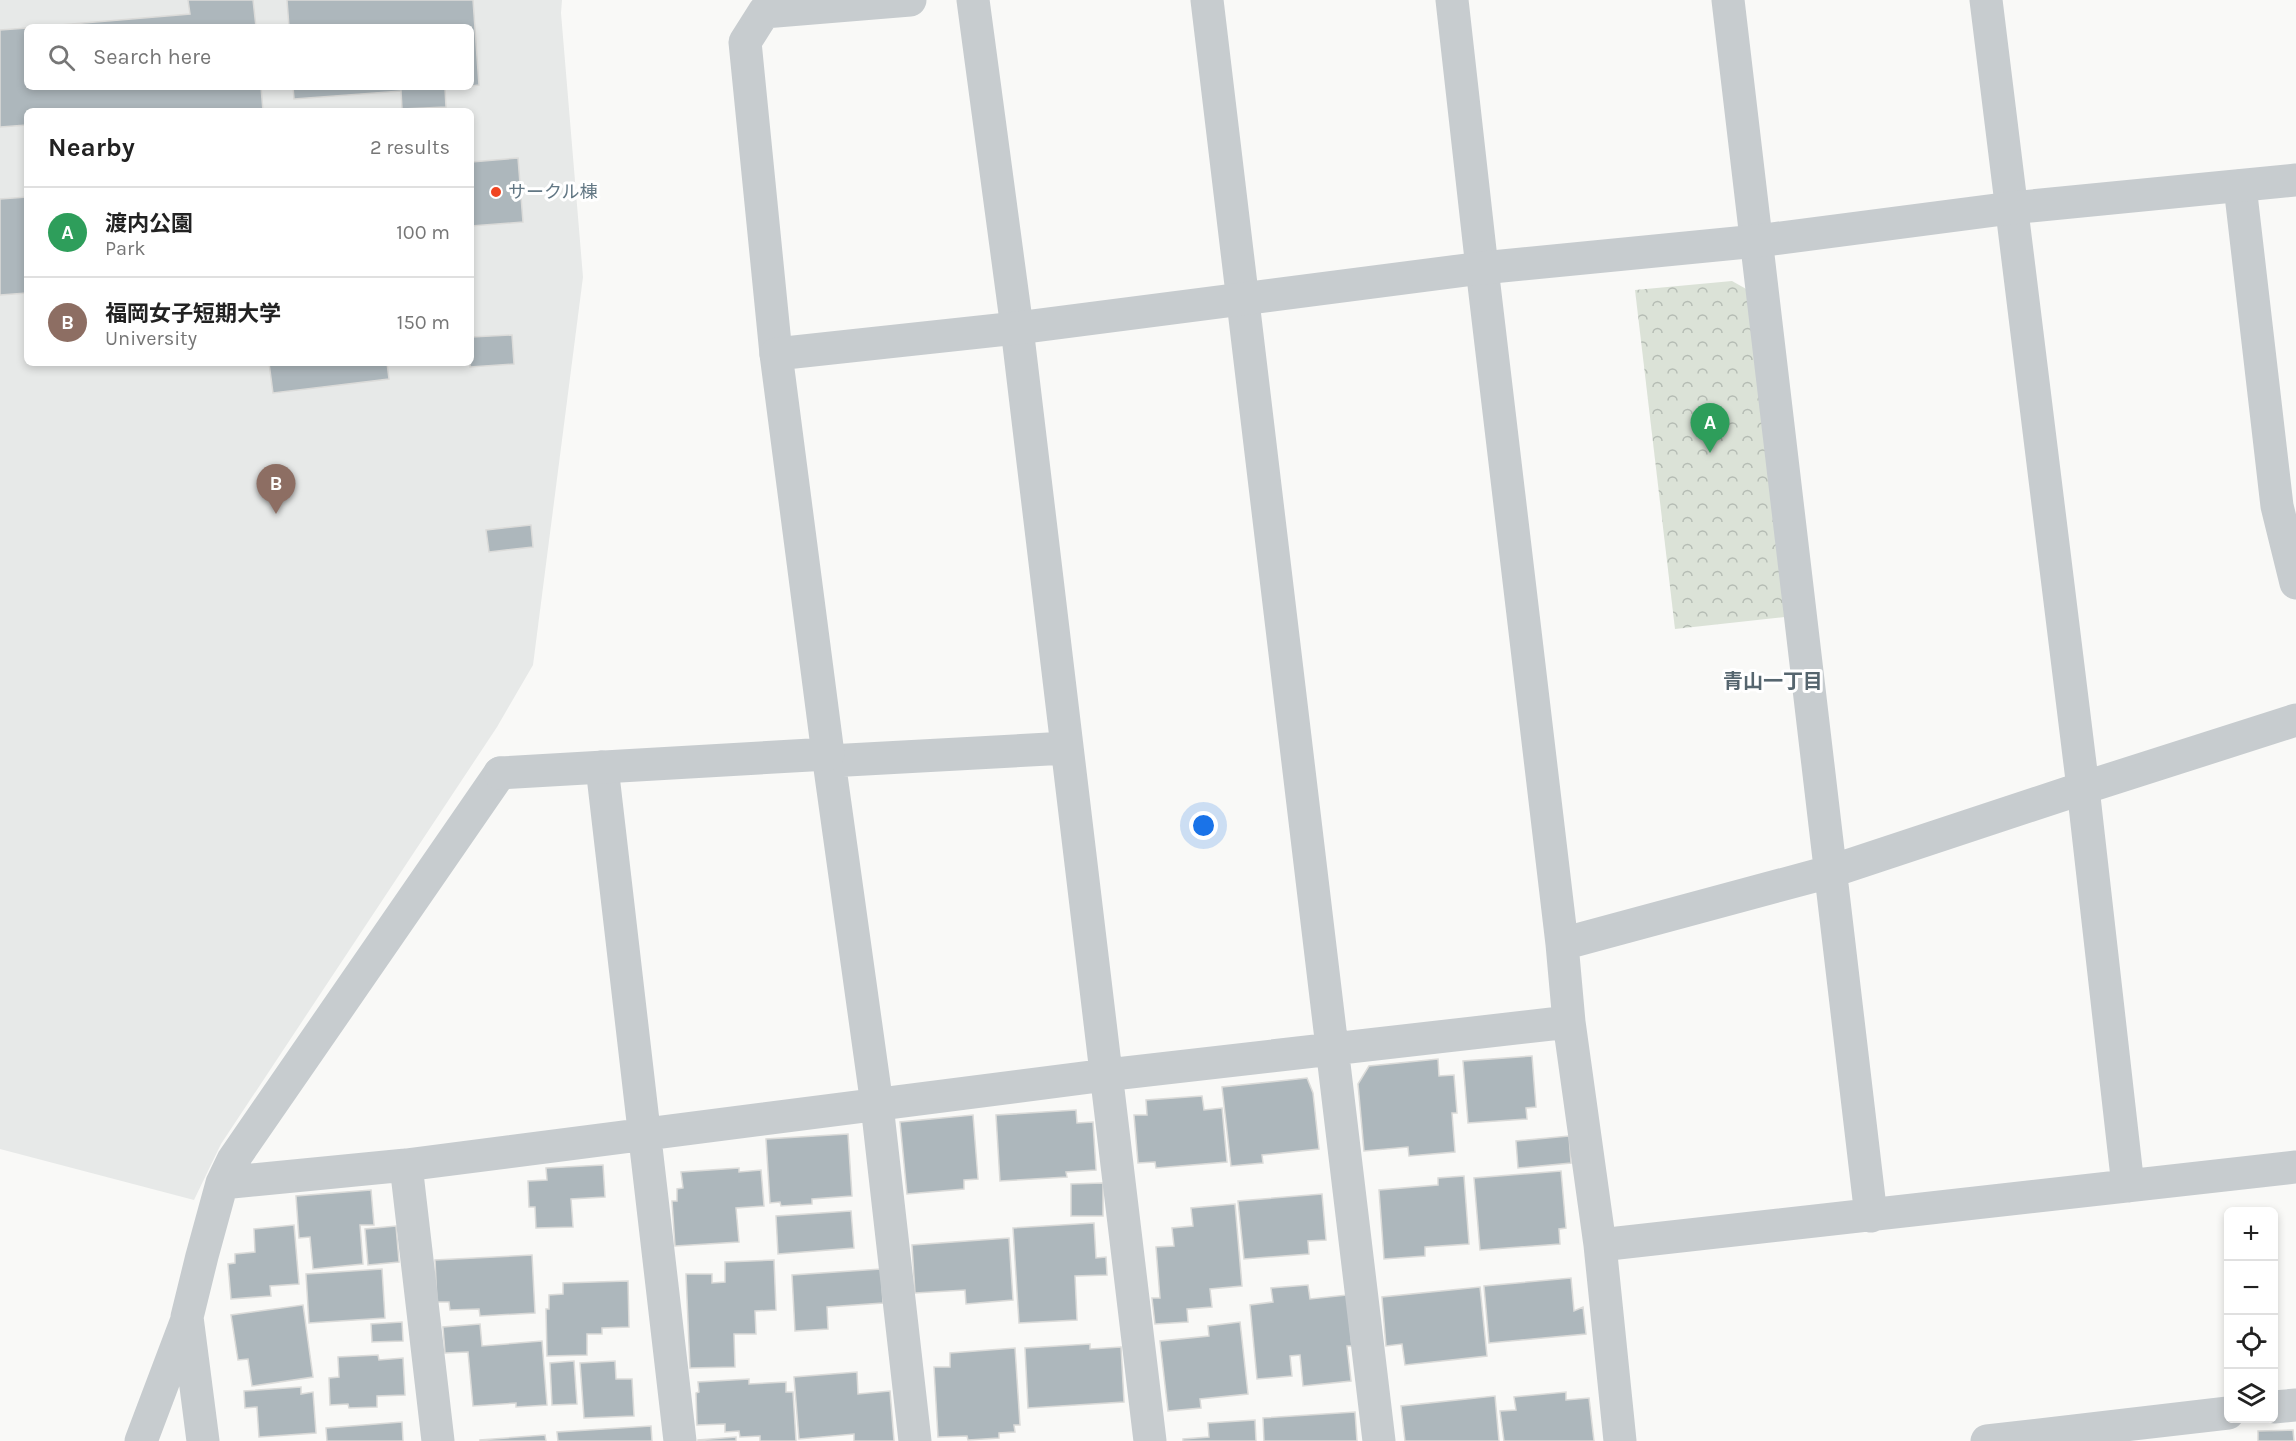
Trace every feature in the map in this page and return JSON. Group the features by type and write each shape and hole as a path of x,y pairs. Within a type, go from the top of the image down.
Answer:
{"street":[{"path":"910,0 764,12 745,42 776,354 877,1105 915,1441"},
{"path":"973,0 1017,328 1150,1441"},
{"path":"1207,0 1379,1441"},
{"path":"1452,0 1562,944 1569,1022 1600,1245 1620,1441"},
{"path":"1728,0 1829,872 1872,1216"},
{"path":"1986,0 2083,788 2128,1186"},
{"path":"776,354 1017,328 1482,268 1757,241 2011,208 2296,180"},
{"path":"2240,186 2277,506 2296,583"},
{"path":"1562,944 1829,872 2296,720"},
{"path":"141,1441 187,1317 201,1256 222,1183 233,1160 500,773 1067,748"},
{"path":"602,767 680,1441"},
{"path":"222,1183 406,1166 1106,1075 1569,1022"},
{"path":"406,1166 438,1441"},
{"path":"1600,1245 2296,1167"},
{"path":"187,1317 203,1441"},
{"path":"2278,1407 2296,1405"},
{"path":"1987,1441 2224,1414"}],"shaded area":[{"path":"0,0 562,0 561,13 583,277 533,665 497,727 221,1144 194,1200 0,1149"}],"green space":[{"path":"1732,281 1748,290 1785,617 1675,629 1635,290"}],"building":[{"path":"188,0 253,0 256,24 72,24 190,14"},
{"path":"287,0 473,0 479,85 474,86 474,24 289,24"},
{"path":"24,28 24,90 261,90 263,108 24,108 24,125 0,127 0,30"},
{"path":"293,90 445,90 446,107 402,108 401,91 294,99"},
{"name":"サークル棟","path":"518,158 523,222 474,226 474,162"},
{"path":"24,197 24,293 0,295 0,199"},
{"path":"512,335 514,364 470,367 474,366 474,337"},
{"path":"269,366 387,366 389,379 273,393"},
{"path":"531,525 533,547 489,552 486,530"},
{"path":"1532,1056 1536,1107 1526,1108 1527,1119 1468,1123 1463,1061"},
{"path":"1438,1059 1439,1076 1454,1075 1457,1113 1452,1113 1455,1152 1409,1156 1408,1147 1364,1151 1358,1084 1369,1066"},
{"path":"1307,1078 1313,1093 1319,1149 1262,1155 1263,1163 1231,1166 1222,1087"},
{"path":"1202,1096 1204,1110 1222,1108 1227,1162 1156,1168 1155,1162 1138,1163 1134,1115 1147,1115 1146,1100"},
{"path":"1076,1110 1077,1123 1093,1122 1096,1170 1066,1172 1067,1177 1000,1181 996,1115"},
{"path":"973,1115 978,1179 964,1180 964,1189 907,1194 900,1122"},
{"path":"848,1134 852,1196 812,1199 812,1204 781,1206 780,1202 770,1203 766,1139"},
{"path":"1569,1136 1571,1163 1518,1168 1516,1141"},
{"path":"603,1165 605,1197 571,1199 573,1227 536,1228 535,1207 529,1207 528,1181 547,1180 546,1168"},
{"path":"739,1168 739,1172 761,1170 764,1206 736,1208 739,1242 675,1246 672,1201 677,1201 677,1189 683,1188 681,1172"},
{"path":"1561,1171 1566,1228 1559,1229 1560,1244 1480,1250 1474,1178"},
{"path":"1464,1176 1469,1244 1425,1247 1425,1256 1384,1259 1379,1190 1438,1185 1438,1178"},
{"path":"1103,1183 1103,1216 1071,1216 1071,1184"},
{"path":"371,1190 374,1225 360,1225 363,1264 313,1269 310,1237 299,1238 296,1196"},
{"path":"1322,1194 1326,1240 1308,1241 1309,1254 1244,1259 1238,1201"},
{"path":"1235,1204 1242,1286 1210,1289 1212,1307 1187,1309 1188,1322 1155,1324 1152,1298 1160,1298 1156,1247 1174,1246 1172,1228 1193,1226 1191,1208"},
{"path":"851,1211 854,1248 778,1254 776,1216"},
{"path":"1094,1223 1096,1258 1106,1257 1107,1275 1075,1276 1077,1320 1019,1323 1013,1228"},
{"path":"294,1225 299,1284 270,1286 271,1296 231,1299 228,1264 235,1263 235,1254 255,1252 254,1229"},
{"path":"396,1226 399,1262 368,1265 365,1229"},
{"path":"1009,1238 1013,1300 966,1304 965,1290 915,1293 912,1245"},
{"path":"532,1255 535,1313 480,1316 479,1309 450,1310 449,1302 437,1302 435,1260"},
{"path":"774,1260 776,1310 755,1311 756,1334 734,1334 735,1367 690,1368 686,1274 712,1274 712,1283 725,1282 725,1262"},
{"path":"382,1269 385,1318 309,1323 306,1274"},
{"path":"881,1269 883,1303 827,1307 828,1329 795,1331 792,1275"},
{"path":"1571,1278 1574,1311 1583,1307 1586,1334 1489,1343 1484,1286"},
{"path":"628,1281 629,1327 602,1328 602,1334 587,1334 587,1355 547,1356 546,1309 549,1309 549,1295 563,1294 563,1283"},
{"path":"1308,1285 1310,1299 1347,1295 1352,1346 1347,1346 1351,1381 1303,1386 1300,1355 1290,1356 1292,1376 1257,1379 1250,1305 1273,1302 1271,1288"},
{"path":"1480,1287 1487,1356 1405,1365 1402,1344 1386,1346 1382,1297"},
{"path":"303,1305 313,1377 252,1386 248,1359 238,1360 231,1315"},
{"path":"402,1322 403,1341 372,1342 371,1324"},
{"path":"1240,1322 1248,1394 1200,1399 1201,1408 1168,1411 1160,1341 1209,1336 1208,1326"},
{"path":"480,1324 482,1346 542,1341 547,1405 516,1407 516,1403 473,1406 468,1352 445,1353 443,1327"},
{"path":"1090,1344 1090,1349 1121,1347 1124,1402 1028,1408 1025,1348"},
{"path":"1015,1348 1020,1425 1014,1425 1015,1432 999,1433 999,1438 968,1440 967,1436 938,1437 934,1367 950,1367 950,1353"},
{"path":"378,1355 379,1360 403,1358 405,1395 377,1396 377,1407 349,1408 348,1404 330,1405 329,1378 339,1377 338,1357"},
{"path":"574,1361 577,1404 552,1405 550,1363"},
{"path":"615,1361 616,1379 632,1379 634,1416 584,1418 580,1363"},
{"path":"857,1372 858,1394 890,1391 894,1441 854,1441 854,1434 799,1439 794,1377"},
{"path":"749,1379 749,1384 786,1382 786,1392 793,1392 796,1441 760,1441 760,1436 740,1437 739,1431 725,1432 725,1424 697,1425 698,1382"},
{"path":"301,1387 301,1394 313,1392 316,1433 259,1437 257,1407 245,1408 244,1391"},
{"path":"1566,1392 1566,1400 1589,1398 1594,1441 1504,1441 1500,1411 1516,1410 1514,1397"},
{"path":"1495,1396 1499,1441 1405,1441 1401,1406"},
{"path":"1355,1412 1357,1441 1264,1441 1263,1418"},
{"path":"1255,1420 1256,1441 1183,1441 1183,1439 1209,1437 1208,1423"},
{"path":"402,1422 403,1441 327,1441 326,1428"},
{"path":"651,1426 652,1441 558,1441 557,1432"},
{"path":"2293,1430 2294,1441 2258,1441 2258,1431"},
{"path":"545,1435 546,1441 480,1441 480,1440"},
{"path":"736,1437 736,1441 698,1441 698,1440"}],"place":[{"name":"サークル棟","path":"496,192"},
{"name":"渡内公園","path":"1710,453"},
{"name":"福岡女子短期大学","path":"276,514"}],"district":[{"name":"青山一丁目","path":"1773,681"}]}
